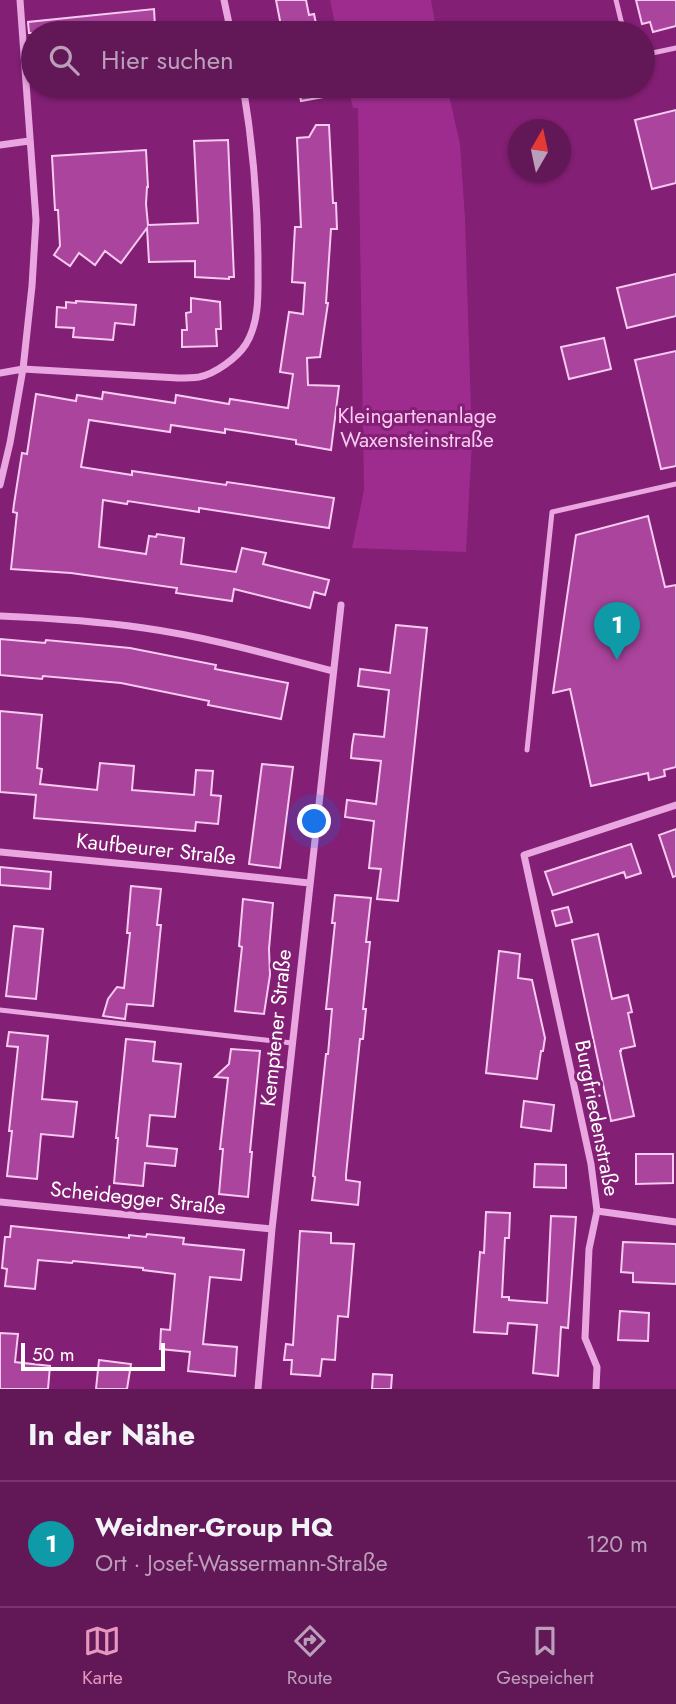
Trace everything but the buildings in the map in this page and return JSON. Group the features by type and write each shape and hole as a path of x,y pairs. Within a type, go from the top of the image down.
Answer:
{"street":[{"path":"20,0 21,21"},
{"path":"224,0 228,21"},
{"path":"0,485 23,369 32,286 36,220 26,98"},
{"path":"0,373 23,369 202,377 236,357 247,343 258,304 255,187 245,98"},
{"path":"0,145 29,141"},
{"name":"Kemptener Straße","path":"258,1389 272,1229 341,605"},
{"path":"0,616 55,618 146,628 233,645 333,671"},
{"name":"Burgfriedenstraße","path":"596,1389 597,1367 585,1338 589,1248 597,1211 591,1164 524,855 676,805"},
{"name":"Kaufbeurer Straße","path":"0,852 309,883"},
{"name":"Scheidegger Straße","path":"0,1202 272,1229"},
{"path":"597,1211 676,1222"}],"lane":[{"path":"616,0 621,21"},
{"path":"655,52 676,48"},
{"path":"527,750 552,512 676,484"},
{"path":"0,1010 292,1043"}],"green space":[{"path":"330,0 431,0 435,21 334,21"},
{"name":"Kleingartenanlage Waxensteinstraße","path":"351,98 450,98 460,144 465,218 472,442 466,552 352,548 364,490 358,108 353,108"}],"place":[{"name":"Weidner-Group HQ","path":"617,660"}]}
